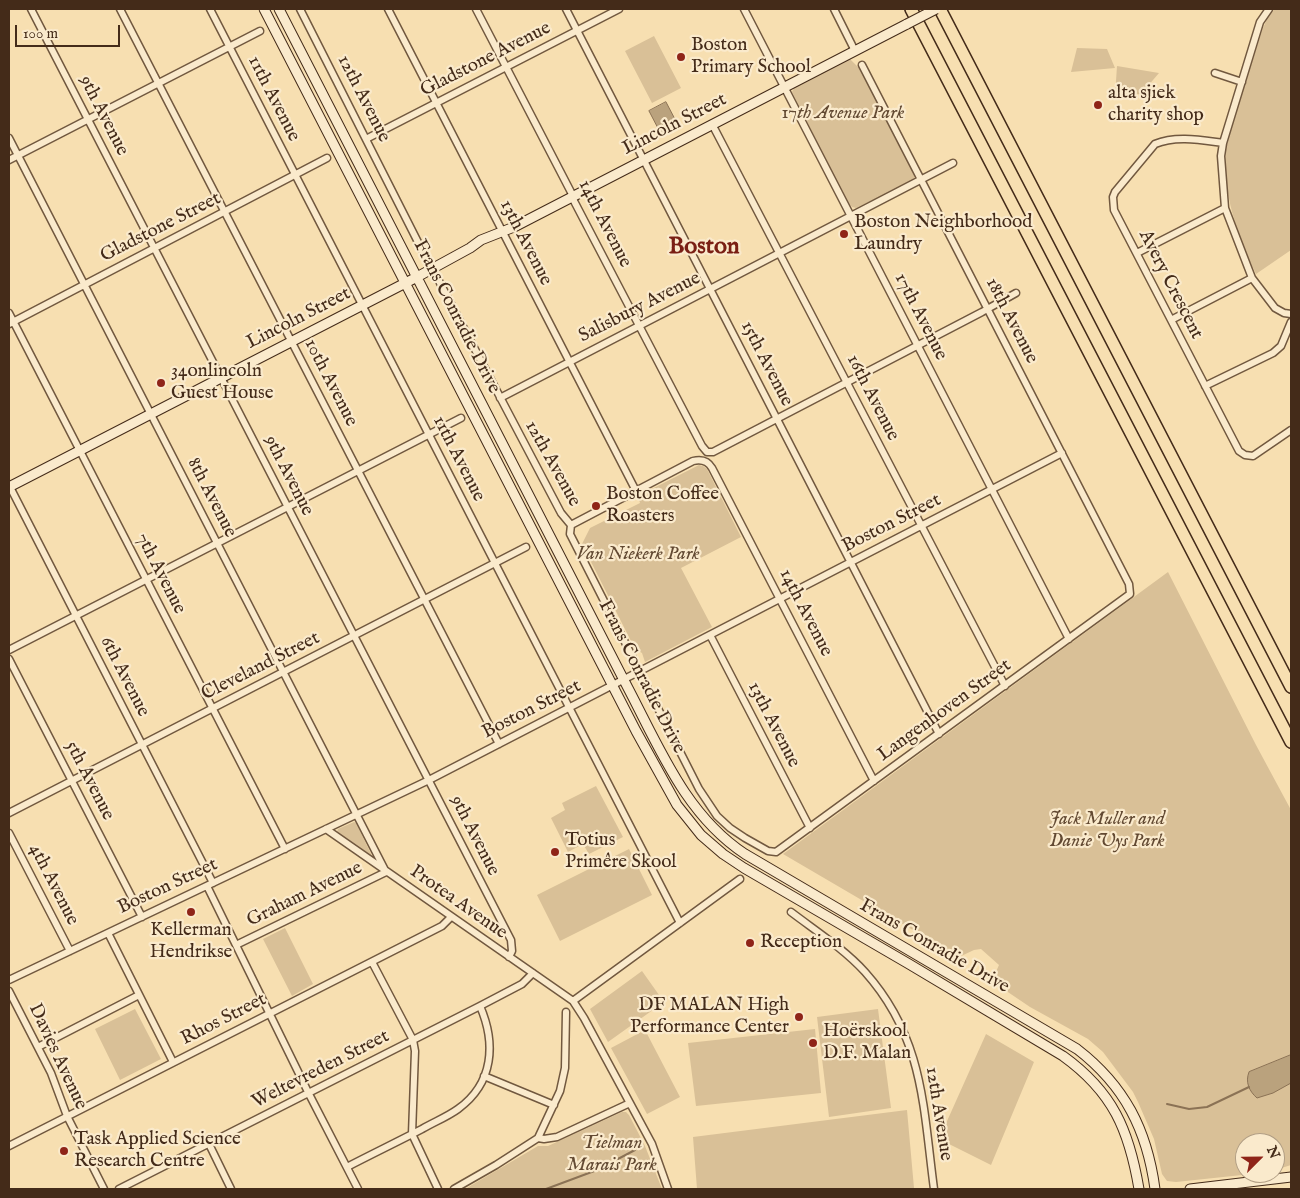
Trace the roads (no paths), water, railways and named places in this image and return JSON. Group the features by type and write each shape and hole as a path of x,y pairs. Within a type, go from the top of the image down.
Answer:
{"highway":[{"path":"911,9 1291,742"},
{"path":"938,9 1291,687"}],"main road":[{"name":"Frans Conradie Drive","path":"264,9 668,791 682,813 701,835 723,854 744,868 909,964 1080,1068 1107,1097 1116,1112 1132,1154 1139,1189"},
{"name":"Frans Conradie Drive","path":"279,9 624,680 683,792 700,815 730,844 752,859 1077,1049 1091,1060 1118,1090 1143,1133 1155,1189"},
{"name":"Lincoln Street","path":"9,486 417,277 470,248 477,242 505,231 938,9"},
{"path":"1190,1189 1237,1183"}],"street":[{"name":"9th Avenue","path":"31,9 511,940 512,951 509,957"},
{"name":"10th Avenue","path":"120,9 499,744"},
{"name":"11th Avenue","path":"210,9 680,923"},
{"name":"12th Avenue","path":"301,9 426,256"},
{"name":"13th Avenue","path":"388,9 505,231 569,362 636,491"},
{"name":"14th Avenue","path":"476,9 702,446 707,452 713,452 776,418"},
{"name":"15th Avenue","path":"566,9 939,734"},
{"name":"Gladstone Avenue","path":"366,139 619,9"},
{"name":"17th Avenue","path":"744,9 1069,639"},
{"path":"834,9 855,51"},
{"path":"1269,9 1260,22 1222,143 1221,156 1225,208 1252,278 1275,308 1284,313 1291,314"},
{"path":"9,160 260,31"},
{"name":"18th Avenue","path":"862,65 1129,584 1130,591"},
{"path":"1215,73 1242,82"},
{"name":"16th Avenue","path":"712,124 1005,686"},
{"name":"8th Avenue","path":"9,138 386,872"},
{"name":"Avery Crescent","path":"1222,143 1179,139 1161,141 1156,144 1115,192 1113,197 1114,210 1239,451 1245,455 1253,456 1259,454 1291,430"},
{"name":"Gladstone Street","path":"11,323 327,158"},
{"name":"Salisbury Avenue","path":"500,398 954,163"},
{"path":"1136,253 1225,208"},
{"path":"1171,320 1252,278"},
{"name":"12th Avenue","path":"438,281 560,513 570,525 570,534 634,660"},
{"path":"776,418 1016,293"},
{"name":"7th Avenue","path":"9,313 11,323 80,450 285,849"},
{"path":"1205,386 1273,353 1281,346 1291,322"},
{"path":"9,650 461,418"},
{"name":"Boston Street","path":"9,980 428,780 1062,453"},
{"name":"14th Avenue","path":"636,491 693,461 705,461 712,468 781,598 874,781"},
{"name":"6th Avenue","path":"9,486 142,745 210,884 236,945 358,1189"},
{"path":"570,525 636,491"},
{"name":"Cleveland Street","path":"9,813 526,547"},
{"name":"Langenhoven Street","path":"644,681 699,789 717,816 745,838 768,851 774,852 779,851 1127,597 1130,591"},
{"name":"13th Avenue","path":"710,635 810,828"},
{"name":"5th Avenue","path":"9,659 142,916"},
{"name":"Protea Avenue","path":"326,829 573,1001"},
{"name":"4th Avenue","path":"9,833 70,951"},
{"name":"Graham Avenue","path":"236,945 386,872"},
{"path":"668,1189 652,1144 573,1001 740,879"},
{"name":"12th Avenue","path":"791,912 841,949 864,971 886,998 896,1015 912,1052 919,1081 934,1189"},
{"name":"Rhos Street","path":"9,1146 442,926 451,917"},
{"path":"108,933 173,1062"},
{"path":"372,962 413,1040 415,1051 412,1134 438,1189"},
{"name":"Weltevreden Street","path":"119,1189 480,1006 522,984 533,973"},
{"name":"Davies Avenue","path":"9,990 57,1086 67,1116 104,1189"},
{"path":"38,1047 139,995"},
{"path":"346,1167 458,1109 476,1091 484,1076 489,1060 490,1044 488,1027 480,1006"},
{"path":"454,1189 538,1138 560,1091 565,1068 566,1012"},
{"path":"484,1076 554,1105"},
{"path":"538,1138 544,1140 557,1137 630,1103"},
{"path":"209,1144 231,1189"}],"waterway":[{"path":"1167,1104 1189,1109 1207,1107 1249,1087"},
{"path":"546,1189 597,1170 635,1150"}],"place":[{"name":"Boston Primary School","path":"681,57"},
{"name":"alta sjiek charity shop","path":"1098,105"},
{"name":"Boston Neighborhood Laundry","path":"844,234"},
{"name":"34onlincoln Guest House","path":"161,383"},
{"name":"Boston Coffee Roasters","path":"596,506"},
{"name":"Totius Primêre Skool","path":"555,852"},
{"name":"Kellerman Hendrikse","path":"191,912"},
{"name":"Reception","path":"750,943"},
{"name":"DF MALAN High Performance Center","path":"799,1017"},
{"name":"Hoërskool D.F. Malan","path":"813,1043"},
{"name":"Task Applied Science Research Centre","path":"64,1151"}],"district":[{"name":"Boston","path":"704,248"}],"park label":[{"name":"17th Avenue Park","path":"843,114"},
{"name":"Van Niekerk Park","path":"638,555"},
{"name":"Jack Muller and Danie Uys Park","path":"1107,831"},
{"name":"Tielman Marais Park","path":"612,1155"}]}
